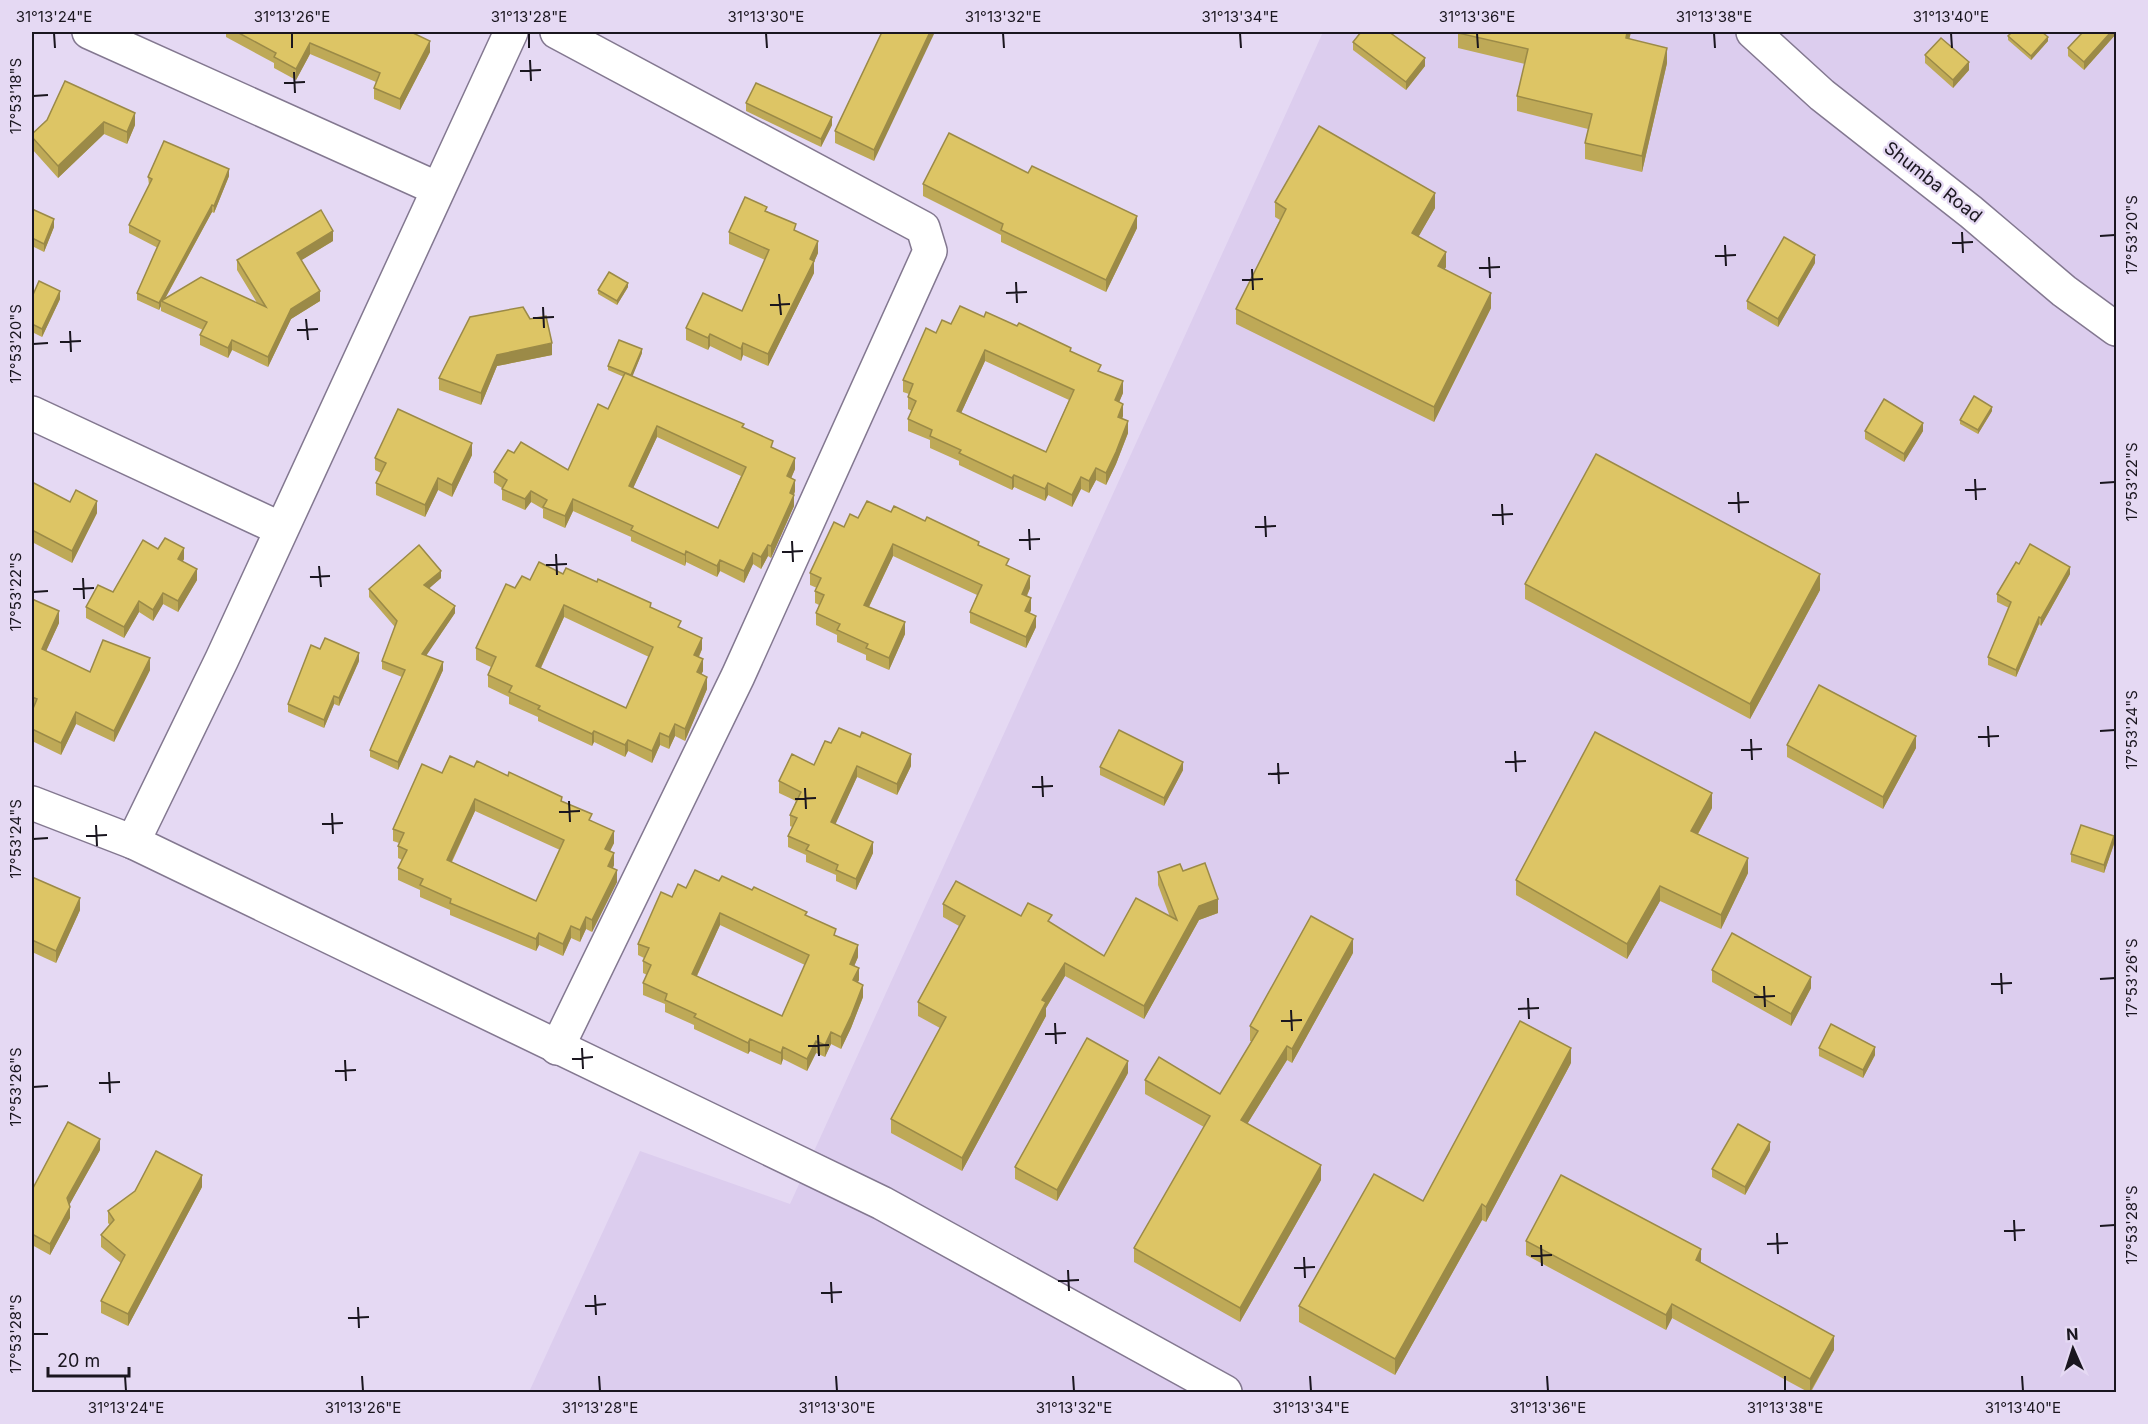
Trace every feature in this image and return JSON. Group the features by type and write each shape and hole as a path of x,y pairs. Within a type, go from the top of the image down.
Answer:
{"street":[{"path":"88,32 438,189"},
{"path":"133,842 222,659 512,32"},
{"path":"557,32 923,228 930,251 738,676 557,1048"},
{"name":"Shumba Road","path":"1753,32 1821,95 1971,212 2064,291 2116,329"},
{"path":"32,413 281,529"},
{"path":"32,803 133,842 882,1203 1225,1392"}],"shaded area":[{"path":"1323,32 2116,32 2116,1392 529,1392 640,1151 790,1204"}],"building":[{"path":"237,32 411,32 430,41 400,99 374,88 380,73 310,43 296,69 274,57 276,53"},
{"path":"882,32 930,32 874,150 835,131"},
{"path":"1361,32 1389,32 1425,58 1406,82 1353,42"},
{"path":"1458,32 1627,32 1626,38 1667,48 1642,156 1585,143 1592,114 1517,96 1528,49"},
{"path":"2012,32 2042,32 2048,37 2031,56 2008,36"},
{"path":"2083,32 2111,32 2084,62 2068,48"},
{"path":"1941,38 1969,62 1953,80 1925,55"},
{"path":"65,81 135,113 127,132 104,122 58,166 32,137 32,134 47,120"},
{"path":"756,83 832,117 821,139 746,103"},
{"path":"1319,126 1435,193 1412,233 1446,252 1438,266 1491,293 1434,407 1236,309 1286,209 1275,202"},
{"path":"949,133 1028,173 1032,166 1137,216 1106,280 1001,230 1003,224 923,184"},
{"path":"164,141 229,169 214,206 212,205 159,303 137,293 160,241 129,225 152,179 148,177"},
{"path":"745,197 767,207 765,211 796,224 794,230 818,241 810,259 814,261 768,354 743,343 741,349 710,334 708,338 686,328 703,293 742,311 769,250 729,232"},
{"path":"32,209 54,219 44,244 32,238"},
{"path":"321,210 333,231 297,253 320,291 291,309 268,357 232,340 228,348 200,335 207,322 161,301 201,277 266,307 237,260"},
{"path":"1784,237 1815,255 1778,319 1747,301"},
{"path":"609,272 628,283 617,301 598,290"},
{"path":"39,281 60,291 42,329 32,324 32,297"},
{"path":"960,306 984,317 986,312 1017,326 1019,323 1071,348 1070,351 1101,365 1098,371 1123,381 1115,400 1123,404 1118,417 1128,421 1106,473 1096,468 1089,481 1081,477 1072,495 1048,483 1045,489 1014,475 1012,478 959,453 961,450 930,436 932,430 908,419 916,401 908,397 913,384 903,380 926,328 936,333 942,320 951,324","holes":["985,350 1074,390 1046,452 957,411"]},
{"path":"523,307 530,319 546,316 552,343 497,355 481,393 439,378 470,317"},
{"path":"619,340 642,349 631,375 608,366"},
{"path":"625,373 744,424 742,427 773,441 771,447 795,458 787,476 795,480 790,493 794,495 771,546 768,545 761,557 753,553 744,571 720,560 717,566 686,551 685,555 631,530 633,526 573,499 565,516 543,507 547,500 531,491 525,499 502,489 507,480 494,472 508,450 514,453 521,442 568,470 598,404 608,409","holes":["657,426 746,467 718,528 629,486"]},
{"path":"1974,396 1992,407 1978,430 1960,420"},
{"path":"1884,399 1923,423 1904,454 1865,431"},
{"path":"398,409 472,443 452,485 438,478 425,505 376,483 386,463 375,458"},
{"path":"1596,454 1820,574 1750,704 1525,584"},
{"path":"32,482 70,502 76,490 97,501 72,551 32,530"},
{"path":"867,501 891,512 894,506 925,521 927,517 1009,559 1006,565 1030,576 1022,594 1031,598 1025,611 1036,616 1026,637 970,612 982,585 893,544 864,605 905,622 889,658 866,648 868,644 837,630 840,624 816,613 824,595 815,591 821,578 810,573 834,522 844,527 850,514 858,518"},
{"path":"165,538 184,548 178,559 197,569 178,601 163,593 153,610 139,601 124,627 86,607 98,585 113,592 143,540 158,549"},
{"path":"2030,544 2070,567 2041,618 2039,617 2016,670 1988,657 2011,602 1997,594 2016,562 2019,564"},
{"path":"419,545 441,571 424,585 455,606 422,654 443,662 398,762 370,750 405,670 382,661 397,621 369,589"},
{"path":"539,562 563,574 566,568 597,582 598,579 651,603 650,607 681,621 678,627 702,638 694,655 703,659 697,672 707,677 685,729 675,724 669,737 660,733 652,751 628,740 625,745 594,731 592,734 538,709 540,706 509,692 512,686 488,675 496,657 476,648 506,584 515,588 522,576 530,580","holes":["564,605 653,647 626,708 536,666"]},
{"path":"32,599 59,611 42,649 90,672 103,640 150,658 114,731 76,712 61,743 32,729 32,711 37,699 32,697"},
{"path":"325,638 359,653 339,698 334,696 324,720 288,704 311,645 320,649"},
{"path":"1819,685 1916,736 1883,797 1787,745"},
{"path":"839,728 860,737 862,732 911,754 897,784 857,766 831,822 873,842 856,879 836,870 838,865 806,850 809,845 788,836 797,818 790,815 801,792 779,781 792,754 814,765 825,741 831,743"},
{"path":"1119,730 1183,762 1164,798 1100,767"},
{"path":"1595,732 1712,793 1691,831 1748,858 1721,915 1660,886 1627,944 1516,880"},
{"path":"450,756 474,767 477,761 508,776 509,772 562,797 561,801 592,814 589,820 614,831 605,849 614,853 608,866 617,870 592,920 586,917 580,930 571,926 563,944 539,933 536,939 450,903 451,899 420,885 423,879 398,868 407,850 398,846 404,833 393,829 422,764 442,773","holes":["475,799 564,840 536,901 447,860"]},
{"path":"2081,825 2114,836 2104,865 2071,854"},
{"path":"1205,863 1218,899 1199,906 1144,1006 1065,963 1042,1000 1046,1002 962,1158 891,1119 946,1017 918,1002 965,916 943,904 956,881 1021,916 1028,903 1052,915 1048,921 1104,956 1136,898 1177,920 1158,872 1180,864 1183,871"},
{"path":"695,870 719,881 722,876 752,890 754,887 807,912 805,915 836,929 834,935 858,945 850,964 859,968 853,980 863,985 841,1037 831,1032 825,1045 816,1041 807,1059 783,1047 781,1053 750,1039 748,1043 694,1017 696,1014 665,1000 667,994 643,983 651,965 643,961 649,948 638,944 661,892 672,897 678,884 686,888","holes":["720,913 809,955 782,1016 692,974"]},
{"path":"32,877 80,898 56,951 32,940"},
{"path":"1311,916 1353,939 1292,1049 1287,1046 1241,1120 1321,1165 1240,1308 1134,1248 1210,1116 1145,1080 1159,1057 1220,1094 1258,1031 1250,1026"},
{"path":"1732,933 1811,977 1791,1014 1712,970"},
{"path":"1520,1021 1571,1048 1486,1207 1482,1204 1395,1359 1299,1306 1374,1174 1423,1201"},
{"path":"1831,1024 1875,1047 1863,1070 1819,1048"},
{"path":"1087,1038 1128,1061 1057,1190 1015,1167"},
{"path":"68,1122 100,1139 67,1198 70,1207 50,1244 32,1234 32,1190"},
{"path":"1738,1124 1770,1142 1745,1187 1712,1169"},
{"path":"156,1151 202,1175 128,1314 101,1301 125,1255 101,1235 114,1220 108,1211 135,1191"},
{"path":"1561,1175 1701,1249 1696,1260 1834,1336 1810,1379 1672,1304 1666,1315 1526,1241"}]}
